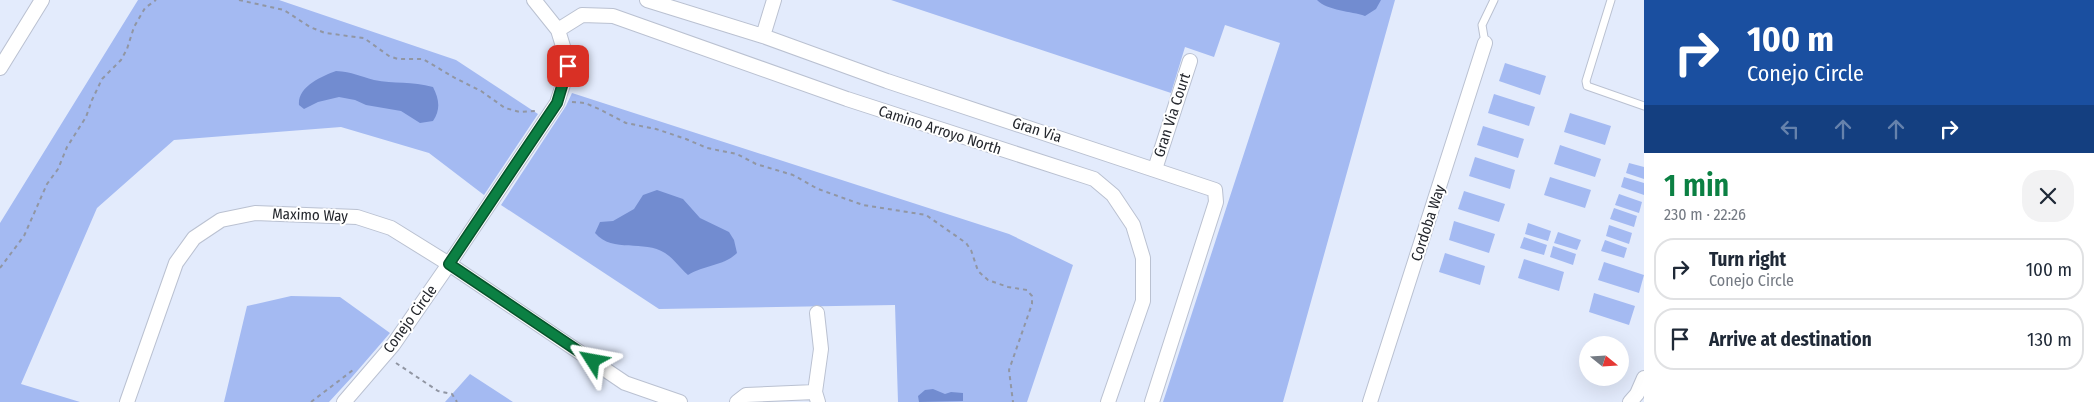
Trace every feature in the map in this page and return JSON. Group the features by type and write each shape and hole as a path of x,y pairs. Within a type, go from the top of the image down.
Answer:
{"street":[{"path":"0,68 42,0"},
{"name":"Conejo Circle","path":"344,402 385,354 449,264 555,106 568,66 558,30 534,0"},
{"name":"Gran Via","path":"647,0 763,36 886,81 1215,190 1216,202 1152,402"},
{"path":"763,36 774,0"},
{"name":"Camino Arroyo North","path":"558,30 582,15 613,16 847,99 1094,179 1113,195 1133,225 1143,258 1143,301 1108,402"},
{"name":"Cordoba Way","path":"1370,402 1485,43"},
{"name":"Gran Via Court","path":"1154,169 1190,61"},
{"name":"Maximo Way","path":"127,402 176,263 194,238 221,220 255,213 357,217 391,228 449,264 625,383 680,402"},
{"path":"737,402 746,395 816,397 821,349 818,313"},
{"path":"1630,402 1637,394 1644,378"}],"lane":[{"path":"1485,43 1482,25 1494,0"},
{"path":"1611,0 1586,81 1587,86 1644,106"}],"path":[{"path":"0,268 24,236 47,184 58,169 66,147 86,117 102,79 121,60 127,49 134,27 145,8 156,0"},
{"path":"239,0 284,10 310,27 325,33 364,38 389,56 398,59 423,58 455,78 481,91 505,108 520,112 538,111 569,102 584,103 626,123 656,129 707,148 737,154 756,164 793,175 818,189 863,205 926,215 966,243 971,250 978,271 988,280 1008,287 1027,290 1032,296 1032,304 1024,333 1009,370 1013,402"},
{"path":"385,354 416,378 438,391 452,394 457,399 457,402"},
{"path":"312,402 354,369"}],"shaded area":[{"path":"138,0 279,0 456,60 538,114 484,195 429,153 341,127 174,140 97,208 21,384 80,402 0,402 0,223"},
{"path":"891,0 1395,0 1283,402 1163,402 1280,43 1225,25 1214,57 1185,47 1171,93"},
{"path":"1317,0 1381,0 1376,9 1365,16 1333,9"},
{"path":"1505,63 1546,76 1540,95 1499,81"},
{"path":"336,71 352,73 374,80 433,87 438,104 436,117 433,121 420,123 401,111 366,105 355,100 339,97 318,102 304,109 299,105 299,99 306,88 318,79"},
{"path":"572,93 1009,234 1073,265 1027,402 898,402 895,305 659,309 501,205 566,106"},
{"path":"1494,94 1535,107 1529,126 1488,113"},
{"path":"1570,113 1611,126 1605,145 1564,132"},
{"path":"1483,126 1524,139 1518,158 1477,145"},
{"path":"1560,145 1601,159 1595,177 1554,164"},
{"path":"1475,157 1515,170 1510,189 1469,176"},
{"path":"1629,163 1644,167 1644,179 1626,173"},
{"path":"1550,177 1591,190 1585,208 1544,195"},
{"path":"1624,177 1644,183 1644,195 1621,187"},
{"path":"657,190 683,199 700,218 729,232 734,240 737,253 726,261 688,275 668,255 657,249 611,243 595,233 600,222 613,221 634,209 643,195"},
{"path":"1464,191 1505,204 1499,222 1458,209"},
{"path":"1619,194 1642,202 1639,213 1615,205"},
{"path":"1614,208 1637,216 1634,227 1610,219"},
{"path":"1454,221 1495,234 1489,253 1449,240"},
{"path":"1528,223 1551,231 1548,241 1525,234"},
{"path":"1609,225 1632,233 1629,244 1606,236"},
{"path":"1558,232 1581,240 1577,250 1554,243"},
{"path":"1524,237 1547,245 1544,255 1520,248"},
{"path":"1605,240 1627,248 1624,258 1601,251"},
{"path":"1553,246 1576,254 1573,265 1550,257"},
{"path":"1445,253 1485,266 1480,285 1439,272"},
{"path":"1524,259 1564,272 1559,291 1518,278"},
{"path":"1604,262 1644,275 1639,293 1598,280"},
{"path":"1594,293 1635,306 1629,325 1589,312"},
{"path":"291,296 340,297 390,333 329,402 224,402 247,306"},
{"path":"470,374 513,402 445,402"},
{"path":"933,389 945,394 951,392 963,393 963,401 919,402 918,396 925,390"}],"route":[{"path":"568,66 557,103 449,264 593,361"}]}
